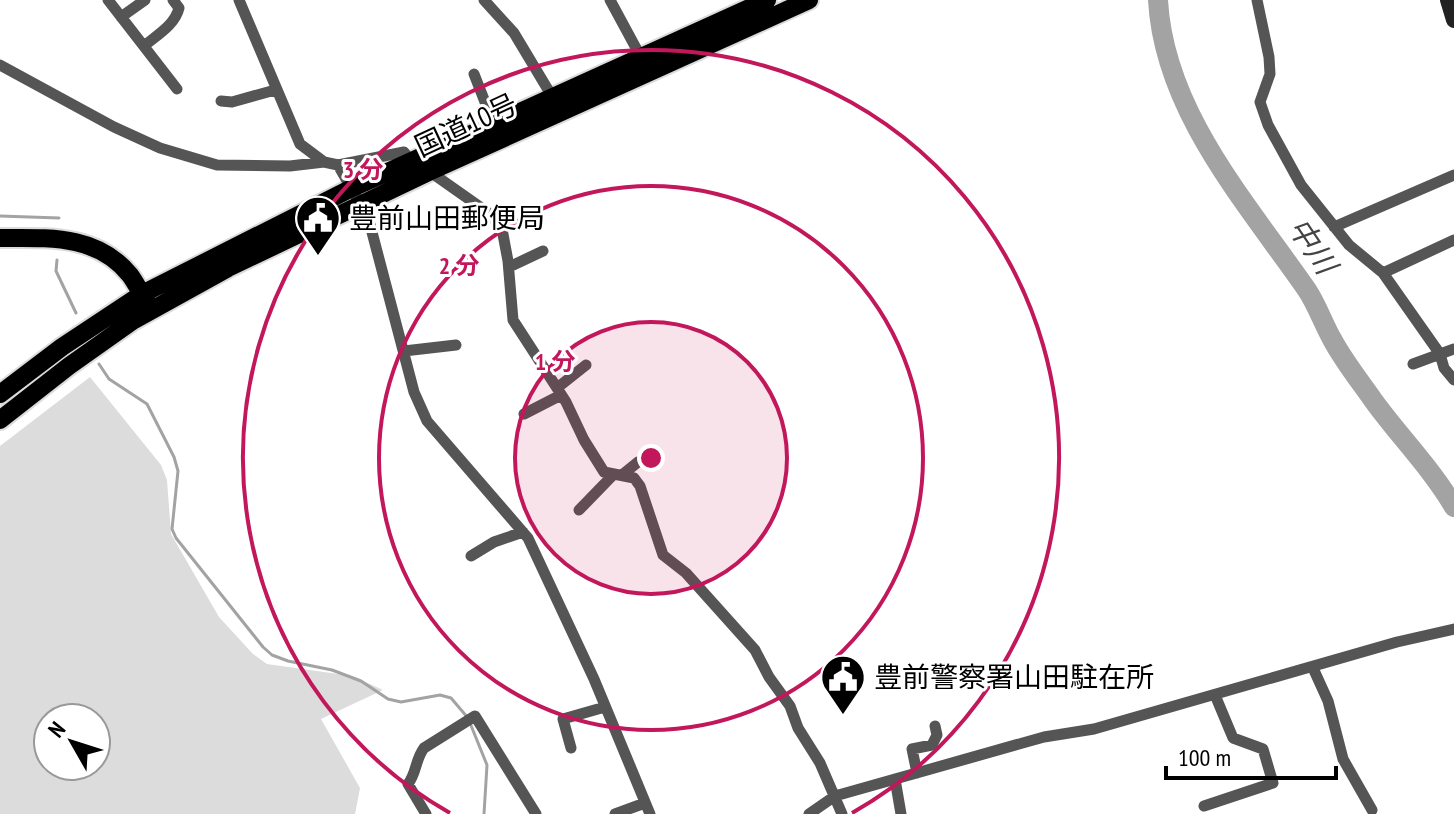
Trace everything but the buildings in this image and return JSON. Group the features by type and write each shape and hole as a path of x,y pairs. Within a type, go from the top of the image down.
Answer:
{"highway":[{"name":"国道10号","path":"0,420 147,302 360,206 645,65 767,0"},
{"name":"国道10号","path":"0,394 62,347 350,189 553,98 809,0"},
{"path":"0,238 54,238 89,244 120,265 131,276 147,302"}],"main road":[{"path":"1448,0 1454,20"}],"street":[{"path":"108,0 177,89"},
{"path":"121,17 145,0"},
{"path":"144,46 172,23 178,14 179,8 173,0"},
{"path":"239,0 300,144 324,162"},
{"path":"484,0 514,33 553,98"},
{"path":"610,0 645,65"},
{"path":"1257,0 1269,57 1270,74 1260,102 1268,125 1301,185 1349,245 1383,273 1440,354 1444,368 1454,380"},
{"path":"0,65 114,127 160,148 217,165 290,166 324,162 338,165 404,152 411,163 431,171 490,214 502,229 513,320 559,391 604,472 634,478 640,486 663,555 686,573 755,650 769,677 790,706 842,814"},
{"path":"474,74 494,125"},
{"path":"221,101 232,102 275,90"},
{"path":"338,165 368,217 414,392 427,421 528,538 648,808 615,814"},
{"path":"1334,227 1454,175"},
{"path":"1383,273 1454,240"},
{"path":"509,267 543,251"},
{"path":"404,351 456,345"},
{"path":"1413,364 1454,349"},
{"path":"524,414 559,391 586,365"},
{"path":"579,510 618,475 654,455"},
{"path":"471,556 494,542 523,532"},
{"path":"809,814 835,796 1044,737 1094,729 1397,642 1454,629"},
{"path":"1313,668 1328,701 1343,759 1372,810"},
{"path":"1204,806 1273,783 1263,749 1233,738 1215,695"},
{"path":"571,748 563,719 605,707"},
{"path":"426,814 408,784 416,773 418,756 424,748 475,716 536,814"},
{"path":"917,773 912,749 932,745 937,735 935,726"},
{"path":"895,779 901,814"}],"shaded area":[{"path":"90,377 161,465 167,480 171,534 219,617 253,654 267,664 352,676 383,690 321,719 360,788 355,814 0,814 0,446"}],"waterway":[{"name":"中川","path":"1158,0 1164,41 1175,80 1212,154 1307,290 1346,362 1454,507"},
{"path":"0,216 59,218"},
{"path":"57,260 56,271 76,313"},
{"path":"99,364 109,379 147,404 178,471 172,529 176,538 263,647 272,655 288,661 332,670 361,681 388,699 401,702 440,695 451,698 468,718 487,765 484,814"}],"place":[{"name":"豊前山田郵便局","path":"318,257"},
{"name":"豊前警察署山田駐在所","path":"843,716"}]}
